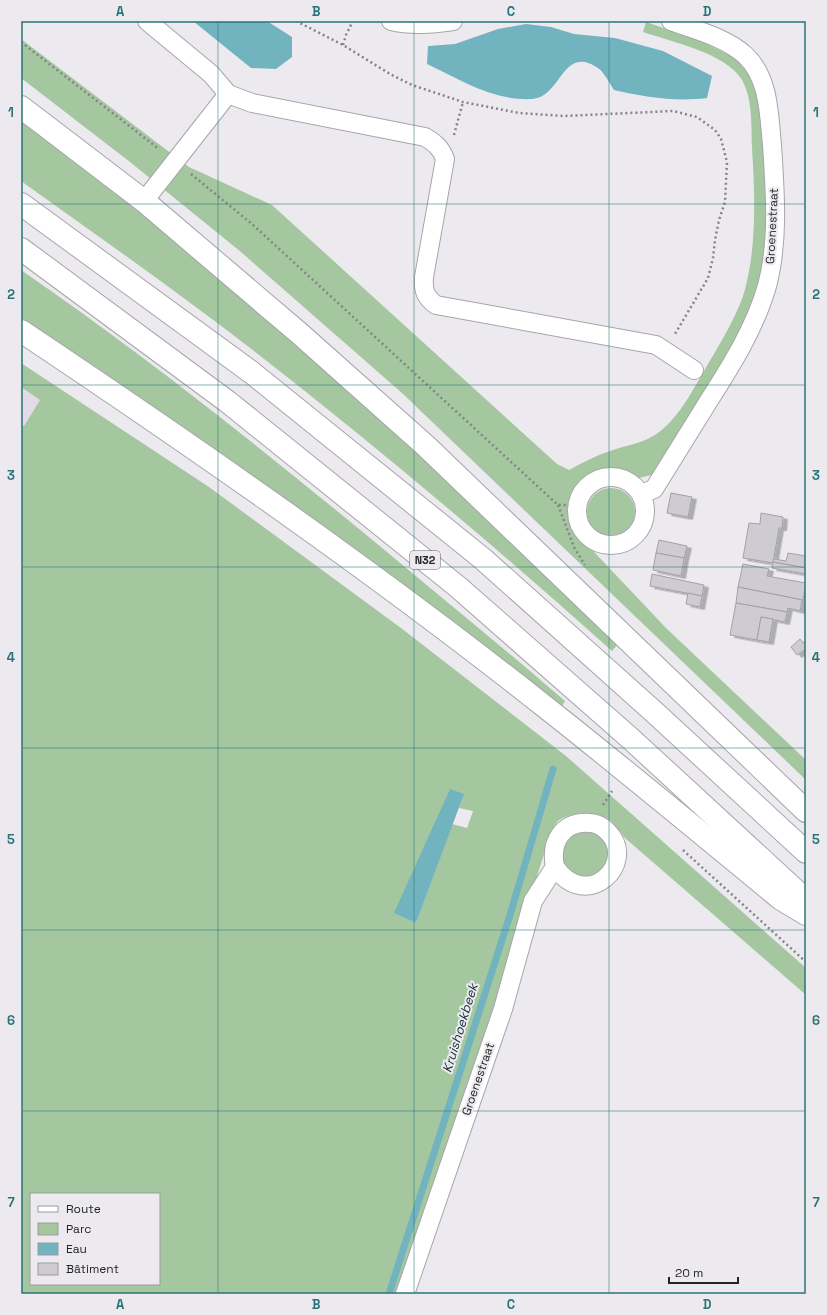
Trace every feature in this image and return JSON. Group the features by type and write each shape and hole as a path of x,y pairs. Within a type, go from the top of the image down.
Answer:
{"highway":[{"path":"21,107 144,201 299,333 420,441 806,812"},
{"path":"21,204 251,372 483,559 647,706 806,852"},
{"name":"N32","path":"21,248 228,402 458,587 637,745 806,900"},
{"path":"21,331 171,432 294,519 401,598 544,706 780,899 806,914"}],"street":[{"path":"147,21 211,74 228,94 252,103 425,137 435,143 442,151 445,159 423,290 429,300 436,305 656,345 694,370"},
{"path":"391,21 405,25 436,24 453,21"},
{"name":"Groenestraat","path":"641,494 654,489 728,371 753,323 766,286 772,256 774,230 774,186 770,124 763,81 756,68 744,54 730,45 671,21"},
{"path":"144,201 218,109 228,94"},
{"path":"614,477 630,482 641,494 645,507 644,520 639,532 629,540 617,545 604,544 592,539 583,530 578,518 578,505 585,490 598,479 614,477"},
{"name":"Groenestraat","path":"405,1294 503,1009 533,902 555,867"}],"path":[{"path":"296,21 343,45 390,74 412,84 463,102 519,113 564,116 673,111 697,117 715,130 721,139 727,162 725,202 715,240 713,258 703,288 664,351"},
{"path":"343,45 353,21"},
{"path":"21,42 175,161 252,224 558,505 574,547 592,576 586,600"},
{"path":"442,151 455,134 463,102"},
{"path":"558,505 578,505"},
{"path":"613,789 619,794"},
{"path":"678,846 806,962"}],"shaded area":[{"path":"21,387 40,400 24,426 21,425"}],"green space":[{"path":"646,22 696,39 734,57 748,69 758,84 765,121 767,256 749,320 661,468 651,475 639,478 619,470 600,471 582,484 573,498 569,511 580,537 666,628 806,760 806,780 402,393 241,252 130,162 21,78 21,39 189,167 272,205 557,464 569,470 604,453 635,444 649,438 663,429 671,421 689,397 737,312 748,276 753,240 754,184 751,113 746,88 742,80 724,63 683,44 643,32"},
{"path":"21,118 118,194 213,272 363,403 449,482 618,644 612,651 436,498 300,387 196,307 21,181"},
{"path":"21,270 86,316 214,412 338,512 565,701 561,708 518,673 238,466 21,320"},
{"path":"21,363 209,487 401,628 566,756 806,968 806,995 625,838 611,821 599,815 570,815 558,821 549,838 478,1065 400,1294 21,1294 21,425 24,426 40,400 21,387","holes":["463,794 459,808 473,811 467,828 452,824 416,923 395,913"]},
{"path":"611,488 620,490 628,495 633,503 635,512 633,521 628,529 620,534 611,536 602,534 594,529 589,521 587,512 589,503 594,495 602,490"},
{"path":"586,826 606,838 609,860 600,873 586,878 565,870 558,848 561,841"}],"water":[{"path":"193,21 262,21 270,23 292,37 292,57 276,69 251,68"},
{"path":"526,24 551,27 574,34 615,38 663,51 712,76 707,98 660,98 614,90 605,75 598,68 586,62 577,62 569,67 550,90 542,96 532,99 518,99 504,97 465,83 427,64 428,46 455,44 498,29"},
{"path":"450,789 464,794 416,923 394,913"}],"building":[{"path":"671,493 692,497 688,517 667,513"},
{"path":"761,513 783,517 782,528 779,528 773,563 743,558 749,523 760,524"},
{"path":"659,540 687,546 684,558 656,553"},
{"path":"656,553 684,558 681,576 653,570"},
{"path":"788,553 806,556 806,568 773,562 774,559 786,561"},
{"path":"773,562 806,568 806,574 772,568"},
{"path":"743,564 769,569 767,576 806,583 803,600 738,587"},
{"path":"652,574 704,585 702,596 650,586"},
{"path":"738,587 802,600 800,611 788,608 787,612 736,603"},
{"path":"688,593 702,596 700,607 686,604"},
{"path":"736,603 787,612 785,622 761,617 757,640 730,635"},
{"path":"761,617 773,619 769,642 757,640"},
{"path":"800,639 806,646 806,649 797,655 791,647"}],"waterway":[{"name":"Kruishoekbeek","path":"389,1294 510,915 553,769"}]}
